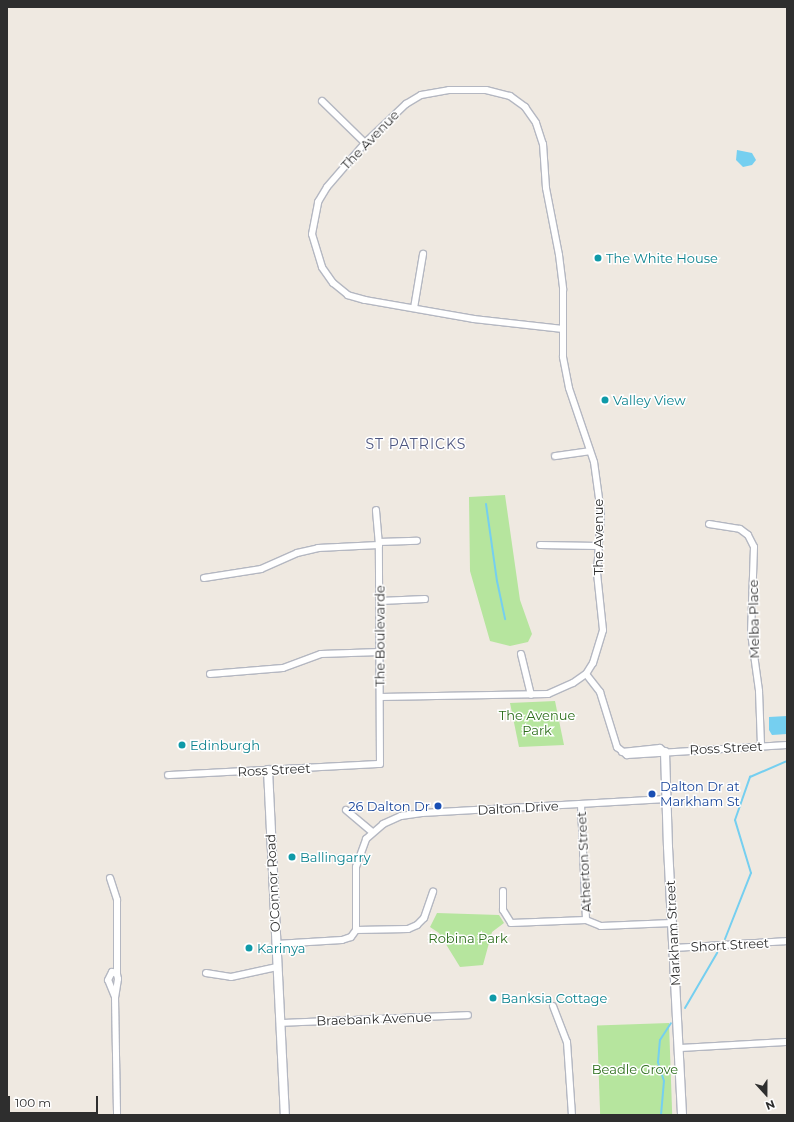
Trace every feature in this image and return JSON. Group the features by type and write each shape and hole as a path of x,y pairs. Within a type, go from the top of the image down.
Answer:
{"street":[{"name":"The Avenue","path":"563,329 480,320 365,300 348,295 333,283 322,267 315,250 312,234 318,202 327,186 365,143 406,104 421,95 434,92 486,90 510,96 526,106 536,122 543,144 546,188 563,290 563,329 563,357 569,388 590,452 598,483 601,513 597,573 603,630 599,647 586,674"},
{"path":"322,101 365,143"},
{"path":"414,308 423,254"},
{"path":"555,456 590,452"},
{"name":"The Boulevarde","path":"376,510 379,544 380,601 380,764"},
{"name":"Melba Place","path":"709,524 740,529 748,535 754,547 751,626 759,691 761,746"},
{"path":"204,578 261,569 297,553 318,548 417,541"},
{"path":"540,545 598,546"},
{"path":"380,601 425,599"},
{"path":"210,674 284,668 321,654 380,652"},
{"path":"521,654 531,695"},
{"path":"380,697 531,695 561,690 586,674"},
{"name":"Ross Street","path":"586,674 600,692 621,751 627,755 787,745"},
{"name":"Markham Street","path":"665,752 682,1115"},
{"name":"Ross Street","path":"168,775 380,764"},
{"name":"O'Connor Road","path":"268,770 285,1115"},
{"name":"Dalton Drive","path":"356,930 356,867 361,849 372,832 383,824 401,816 422,813 667,799"},
{"name":"Atherton Street","path":"581,805 586,920"},
{"path":"346,810 372,832"},
{"path":"110,878 117,900 117,974 115,997 117,1115"},
{"path":"503,891 503,910 511,923 586,920 601,926 672,923"},
{"path":"276,944 342,940 351,936 356,930 408,929 417,925 424,918 433,892"},
{"name":"Short Street","path":"674,948 787,941"},
{"path":"206,973 231,977 277,967"},
{"path":"115,997 108,975 112,972 117,974"},
{"path":"553,1006 567,1042 572,1115"},
{"name":"Braebank Avenue","path":"280,1022 468,1015"},
{"path":"679,1048 787,1042"}],"green space":[{"path":"505,495 520,600 532,634 528,642 510,646 490,641 470,571 469,497"},
{"name":"The Avenue Park","path":"555,701 564,745 519,747 510,703"},
{"name":"Robina Park","path":"437,913 499,915 504,923 492,932 483,965 460,967 439,933 430,927"},
{"name":"Beadle Grove","path":"669,1023 672,1115 600,1115 597,1026"}],"water":[{"path":"737,150 752,153 756,160 752,165 743,167 736,160"},
{"path":"787,716 787,734 772,735 769,730 769,717"}],"waterway":[{"path":"486,504 497,581 505,619"},
{"path":"725,939 751,873 735,820 750,777 787,761"},
{"path":"685,1008 717,953"},
{"path":"661,1115 664,1081 658,1062 660,1040 671,1023"}],"place":[{"name":"The White House","path":"598,258"},
{"name":"Valley View","path":"605,400"},
{"name":"Edinburgh","path":"182,745"},
{"name":"Dalton Dr at Markham St","path":"652,794"},
{"name":"26 Dalton Dr","path":"438,806"},
{"name":"Ballingarry","path":"292,857"},
{"name":"Karinya","path":"249,948"},
{"name":"Banksia Cottage","path":"493,998"}],"district":[{"name":"ST PATRICKS","path":"416,444"}]}
